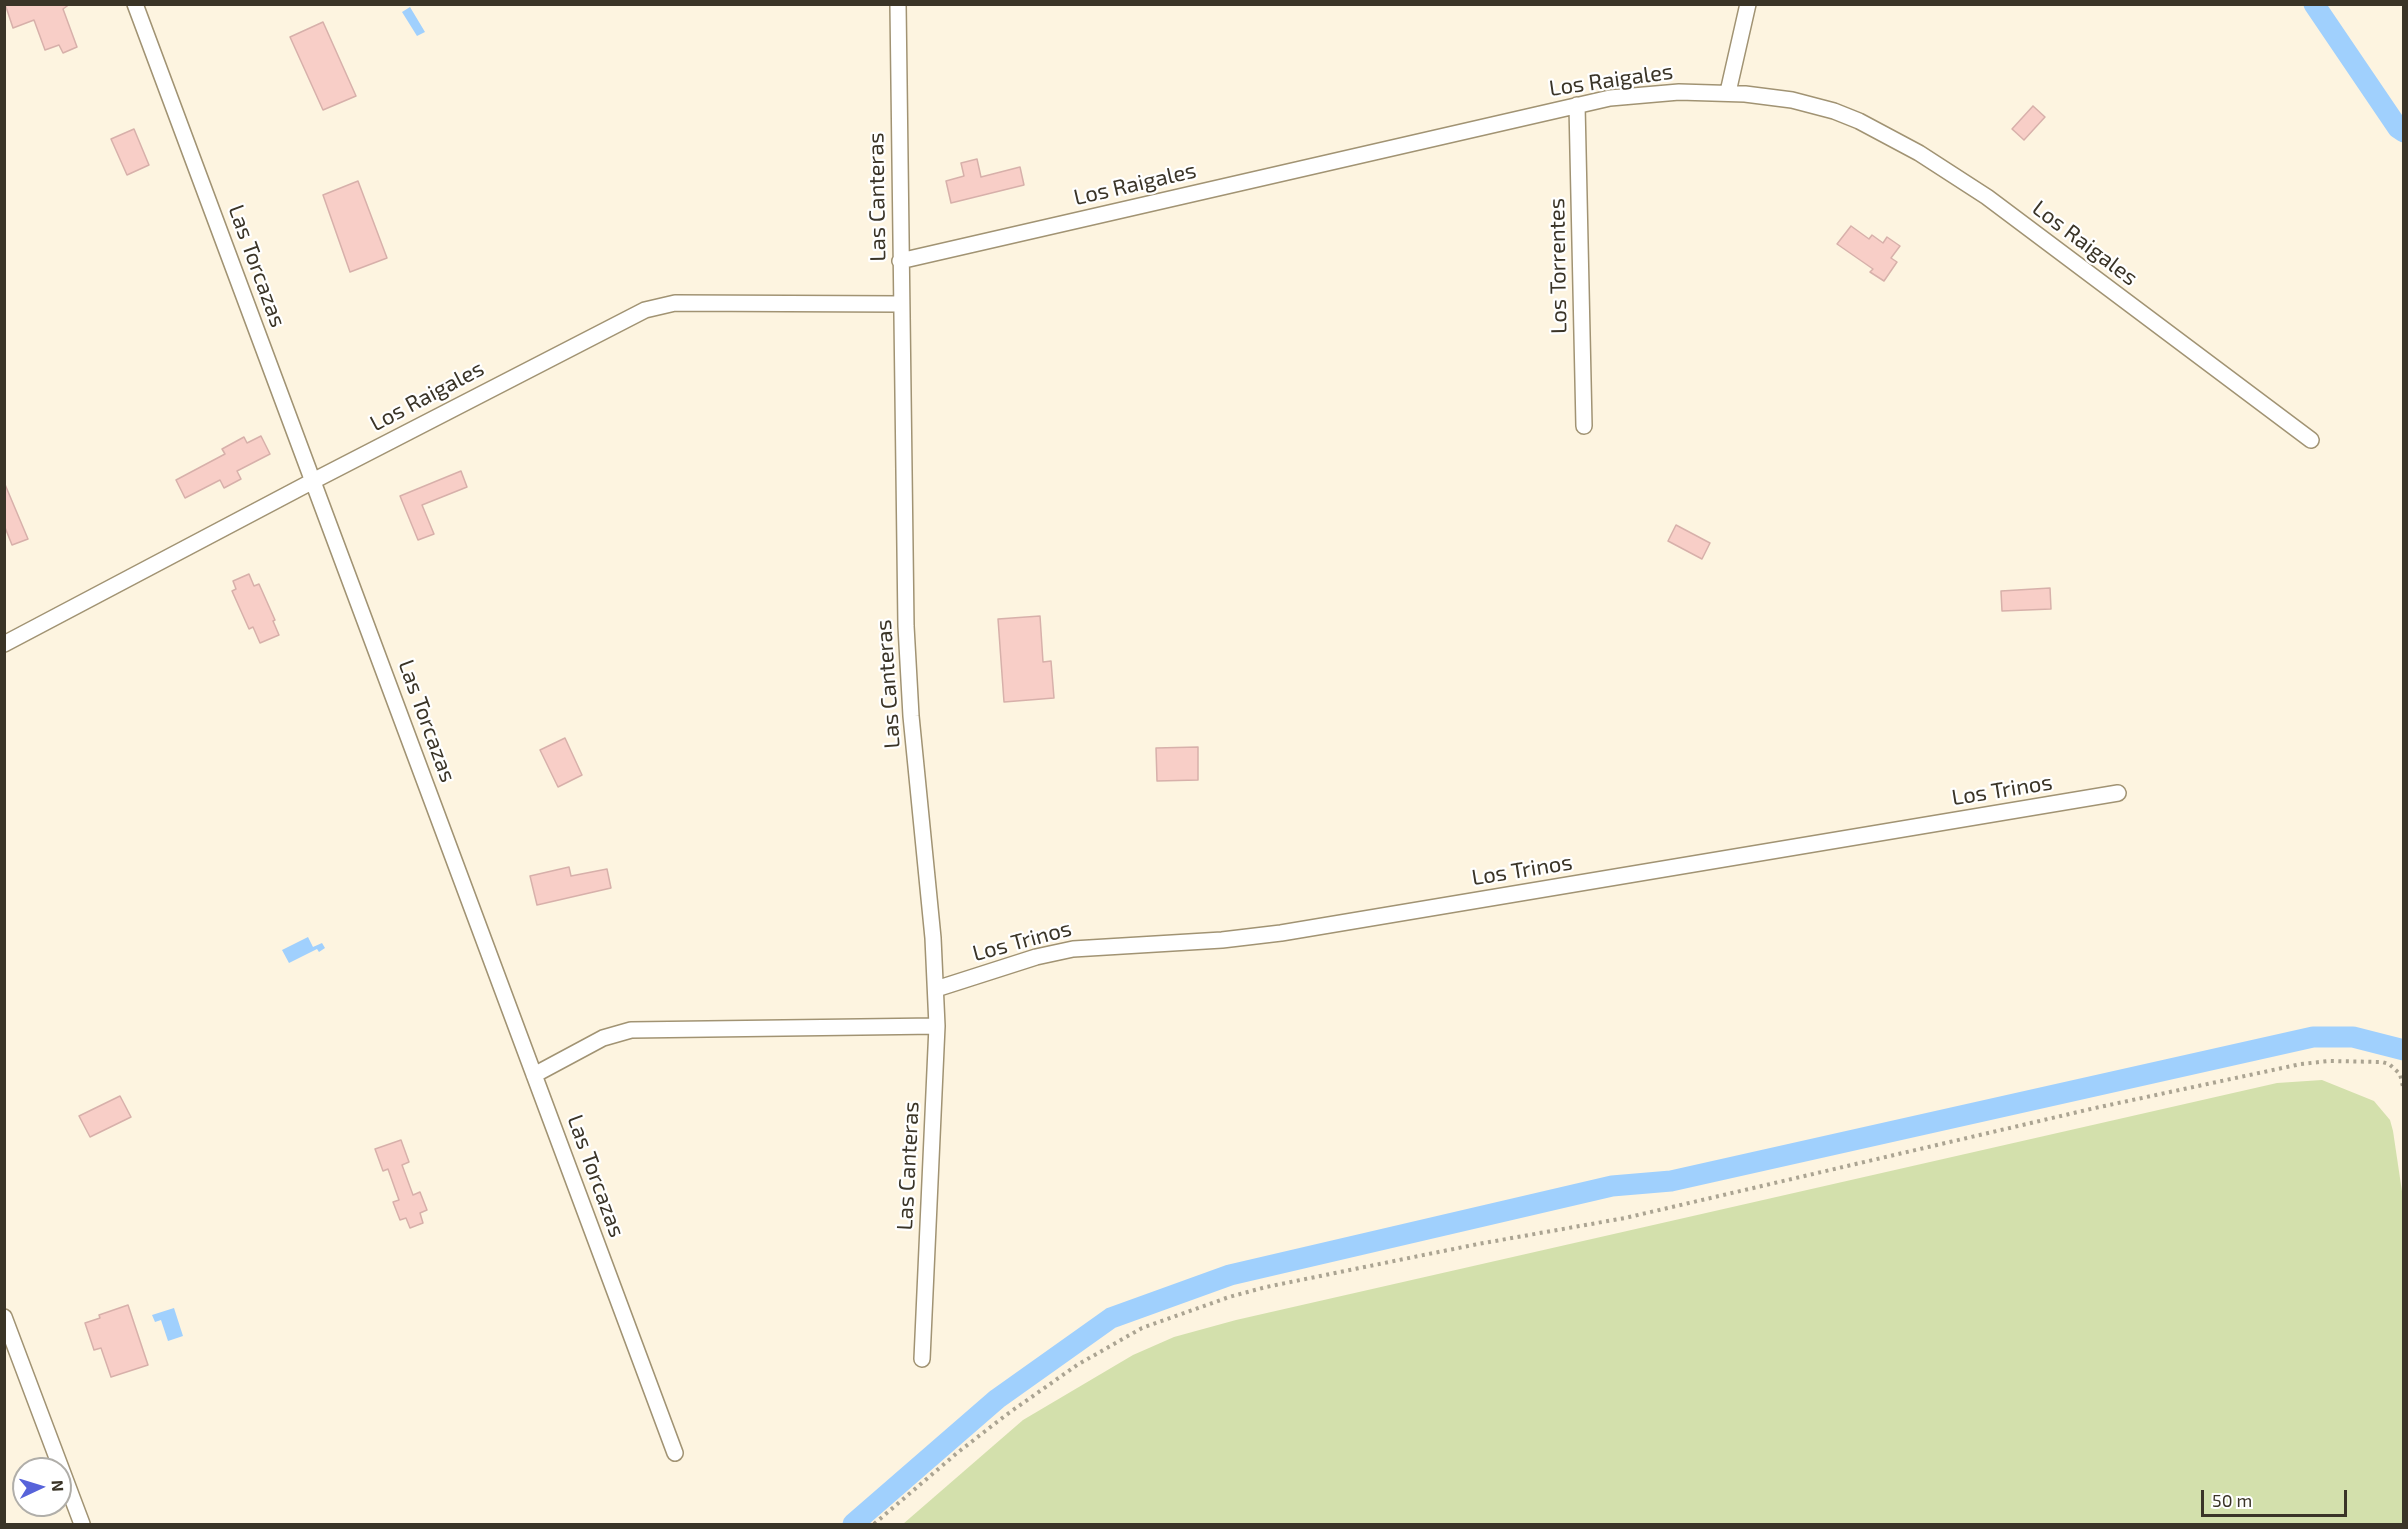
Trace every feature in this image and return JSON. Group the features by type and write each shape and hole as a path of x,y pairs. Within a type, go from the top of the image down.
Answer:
{"street":[{"name":"Las Torcazas","path":"135,4 675,1453"},
{"name":"Las Canteras","path":"898,4 900,261 908,669 933,938 937,1026 922,1359"},
{"path":"1728,92 1748,4"},
{"name":"Los Raigales","path":"900,261 1577,105 1645,94 1679,92 1728,92 1792,100 1834,111 1859,121 1919,153 1987,197 2311,440"},
{"name":"Los Torrentes","path":"1577,105 1584,426"},
{"name":"Los Raigales","path":"4,644 645,310 675,303 901,304"},
{"name":"Los Trinos","path":"936,989 1036,957 1063,951 1100,946 1222,940 1281,933 2118,794"},
{"path":"534,1075 603,1038 631,1030 937,1026"},
{"path":"4,1317 82,1524"}],"path":[{"path":"874,1524 965,1447 1077,1365 1142,1328 1229,1297 1266,1287 1478,1244 1625,1218 2095,1108 2301,1064 2339,1061 2382,1062 2389,1064 2400,1074 2403,1091"}],"green space":[{"path":"2322,1080 2374,1101 2390,1120 2393,1131 2404,1205 2403,1524 903,1524 1023,1420 1133,1355 1174,1337 1236,1320 2277,1083"}],"water":[{"path":"410,7 425,32 417,36 402,12"},
{"path":"308,937 313,947 322,943 325,948 319,952 317,949 289,963 282,950"},
{"path":"174,1308 183,1336 168,1341 161,1320 155,1322 152,1315"}],"building":[{"path":"5,4 70,4 63,9 77,47 63,53 59,45 45,50 34,20 13,28"},
{"path":"323,22 356,96 323,110 290,37"},
{"path":"2033,106 2045,117 2024,140 2012,129"},
{"path":"134,129 149,165 127,175 111,139"},
{"path":"977,159 981,177 1020,167 1024,185 951,203 946,181 964,176 961,163"},
{"path":"358,181 387,258 350,272 323,195"},
{"path":"1851,226 1869,239 1872,235 1883,243 1887,237 1900,246 1891,258 1897,262 1884,281 1870,272 1873,269 1837,244"},
{"path":"261,436 270,454 237,471 241,479 224,488 220,480 185,498 176,480 225,454 222,449 244,437 247,443"},
{"path":"461,471 467,487 422,505 434,534 418,540 400,496"},
{"path":"4,482 28,539 12,545 4,525"},
{"path":"1676,525 1710,543 1702,559 1668,541"},
{"path":"249,574 254,586 259,584 279,635 260,643 253,627 249,629 232,591 236,589 233,581"},
{"path":"2050,588 2051,609 2002,611 2001,591"},
{"path":"1040,616 1043,662 1051,661 1054,698 1004,702 998,619"},
{"path":"565,738 582,775 558,787 540,750"},
{"path":"1198,747 1198,780 1157,781 1156,748"},
{"path":"569,867 571,876 607,869 611,888 537,905 530,876"},
{"path":"120,1096 131,1117 90,1137 79,1116"},
{"path":"401,1140 409,1162 402,1165 413,1195 420,1192 427,1210 420,1213 423,1223 410,1228 406,1218 400,1220 393,1202 399,1200 388,1169 383,1171 375,1149"},
{"path":"128,1305 148,1365 111,1377 101,1348 94,1350 85,1323 100,1318 99,1315"}],"waterway":[{"path":"2314,4 2398,128 2404,132"},
{"path":"853,1524 997,1399 1111,1318 1230,1275 1612,1186 1671,1181 2313,1037 2353,1037 2404,1050"}]}
